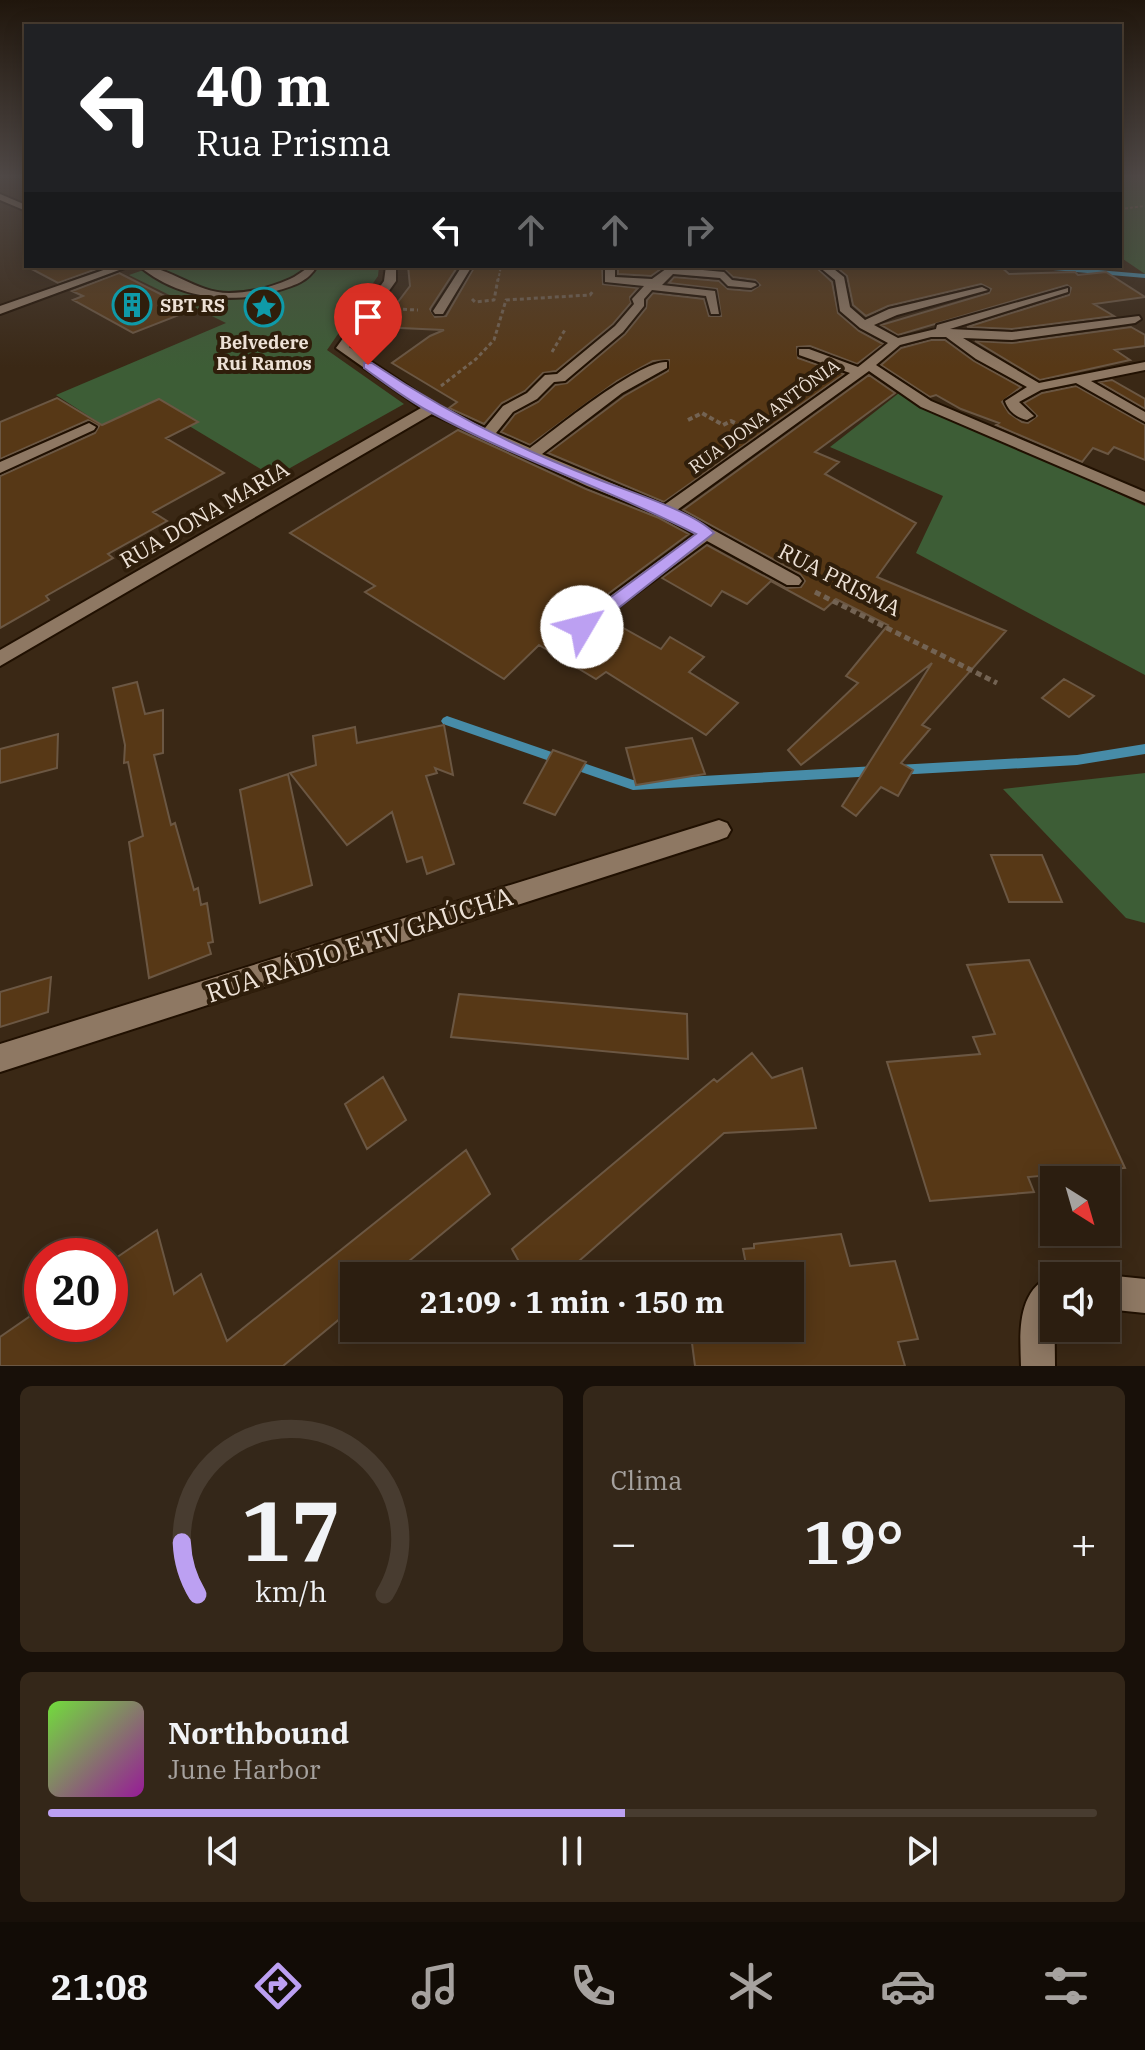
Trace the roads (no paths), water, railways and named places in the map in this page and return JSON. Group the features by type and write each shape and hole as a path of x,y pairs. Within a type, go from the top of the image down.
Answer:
{"street":[{"path":"0,310 119,268"},
{"path":"148,268 207,295 238,298 294,282 311,268"},
{"path":"391,268 390,281 342,348 425,404 486,436 666,511"},
{"path":"439,311 466,268"},
{"path":"610,268 609,280 711,293 715,311"},
{"path":"486,436 508,409 532,396 550,378 560,378 619,329 640,304 638,299 643,291 674,268 724,275 728,283 751,285"},
{"path":"826,268 840,279 844,308 864,325 896,342"},
{"path":"864,325 893,312 982,290"},
{"path":"1037,387 947,335 941,328 1064,290"},
{"name":"RUA DONA ANTÔNIA","path":"666,511 896,342 931,333 1012,336 1135,319"},
{"path":"804,352 889,376 904,391 926,404 1145,498"},
{"path":"530,455 617,390 662,365"},
{"path":"1027,416 1014,407 1012,401 1037,387 1145,366"},
{"path":"1077,378 1145,418"},
{"name":"RUA DONA MARIA","path":"0,659 425,404"},
{"path":"0,468 89,427"},
{"name":"RUA PRISMA","path":"666,511 793,581"},
{"path":"582,627 707,533"},
{"name":"RUA RÁDIO E TV GAÚCHA","path":"0,1058 719,830"},
{"path":"1120,1293 1145,1296"},
{"path":"1038,1366 1041,1342"}],"waterway":[{"path":"1053,268 1145,276"},
{"path":"447,721 633,785 876,771"},
{"path":"897,770 1077,760 1145,749"}],"place":[{"name":"SBT RS","path":"132,305"},
{"name":"Belvedere Rui Ramos","path":"264,307"}]}
